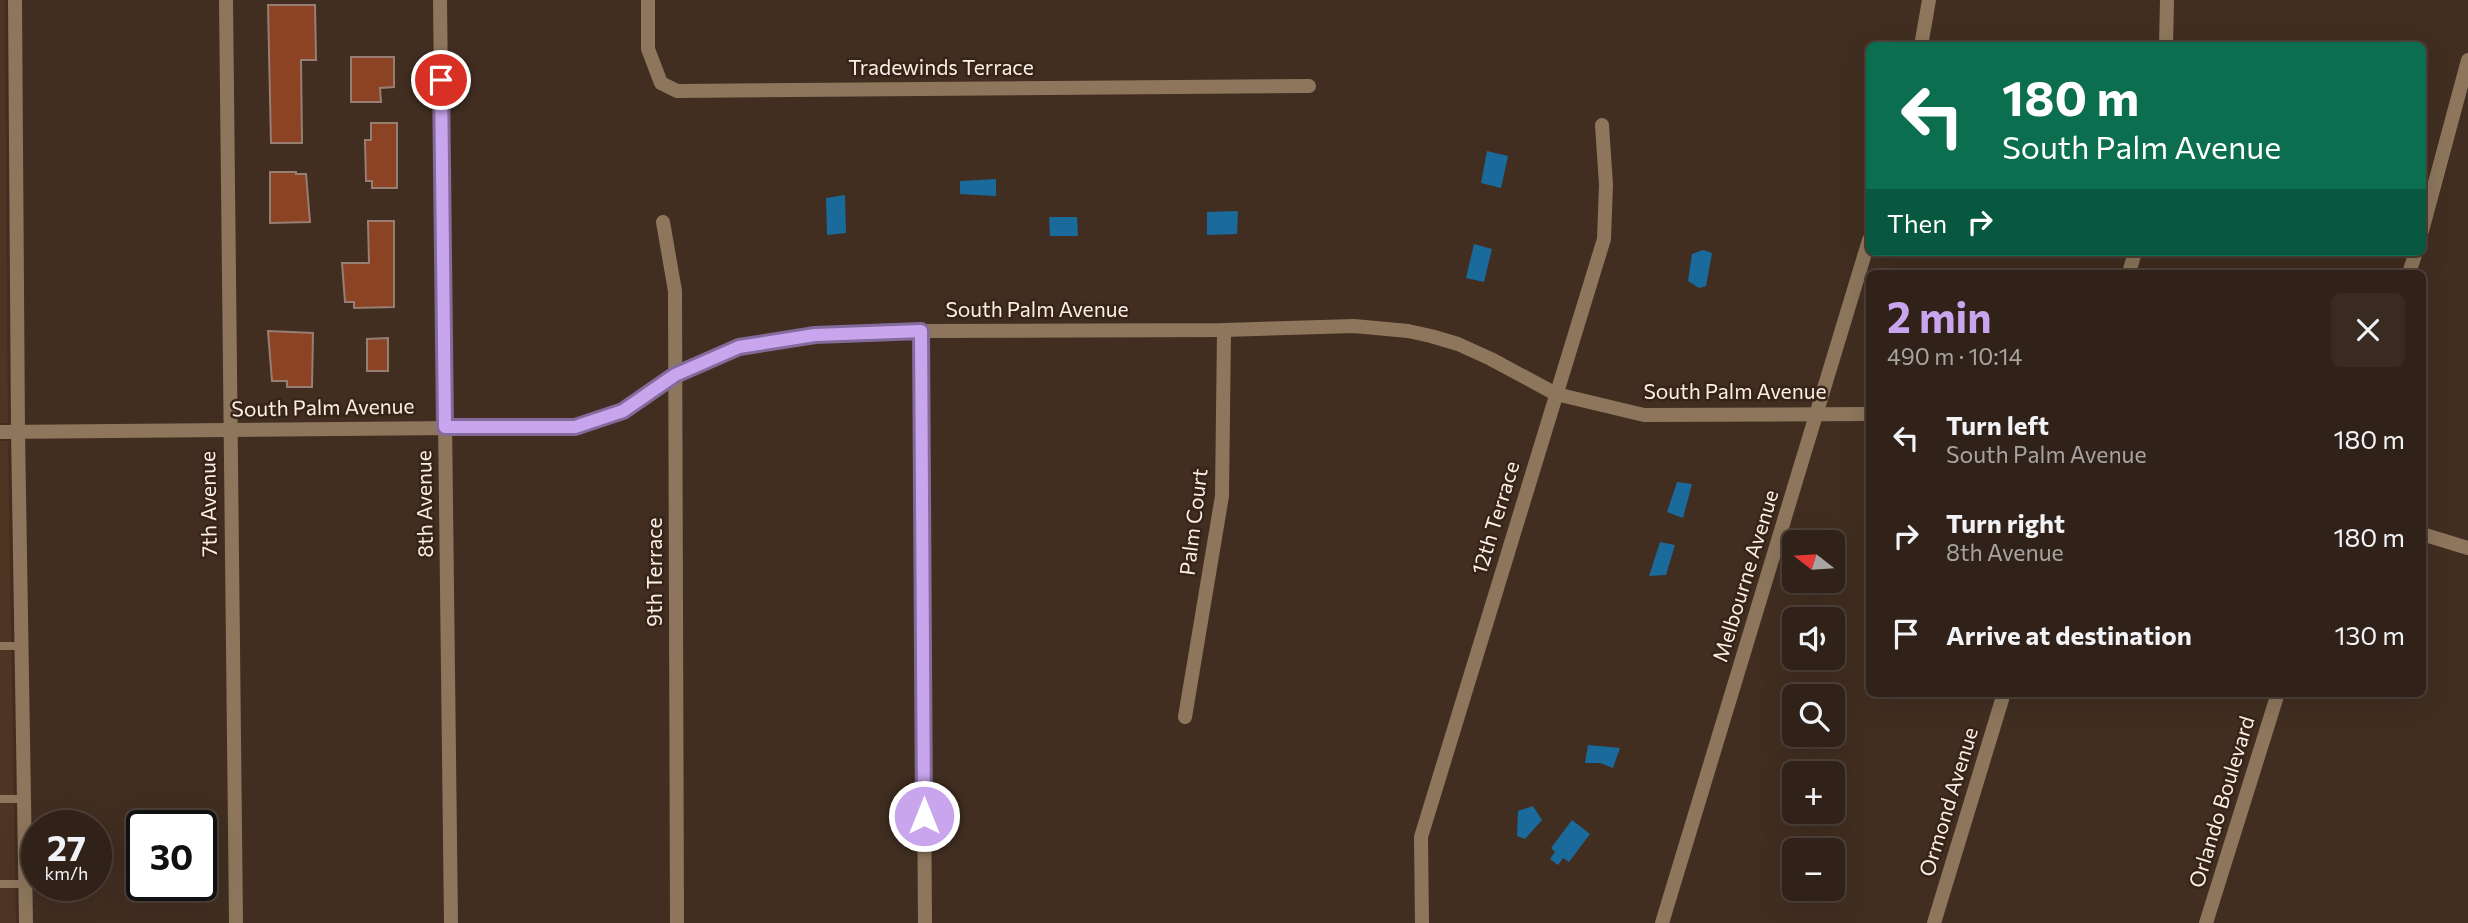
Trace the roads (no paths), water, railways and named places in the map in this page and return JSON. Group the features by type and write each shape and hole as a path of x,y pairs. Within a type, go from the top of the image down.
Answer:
{"street":[{"path":"15,0 24,810"},
{"name":"7th Avenue","path":"226,0 236,923"},
{"name":"8th Avenue","path":"440,0 451,923"},
{"name":"Tradewinds Terrace","path":"648,0 648,49 661,83 677,91 1309,86"},
{"path":"1922,42 1928,0"},
{"path":"2165,42 2167,0"},
{"path":"2426,216 2468,60"},
{"name":"12th Terrace","path":"1422,923 1421,837 1604,239 1606,185 1602,125"},
{"name":"9th Terrace","path":"663,222 675,291 677,923"},
{"name":"Melbourne Avenue","path":"1662,923 1866,250"},
{"name":"South Palm Avenue","path":"0,432 575,427 623,411 675,375 739,347 815,335 921,331 1224,330 1354,326 1408,331 1458,344 1556,394 1644,415 1866,414"},
{"name":"Palm Court","path":"1185,716 1222,496 1224,330"},
{"path":"921,331 925,923"},
{"path":"2426,535 2468,548"},
{"name":"Ormond Avenue","path":"1934,923 2003,697"},
{"name":"Orlando Boulevard","path":"2206,923 2277,697"},
{"path":"26,901 26,923"}],"lane":[{"path":"0,646 22,646"},
{"path":"0,799 24,799"},
{"path":"0,884 21,884"}],"water":[{"path":"1487,151 1508,156 1501,188 1481,183"},
{"path":"996,179 996,196 960,194 960,181"},
{"path":"845,195 846,233 827,235 826,198"},
{"path":"1238,211 1237,234 1207,235 1207,212"},
{"path":"1049,217 1077,217 1078,236 1050,236"},
{"path":"1474,244 1492,249 1484,282 1466,278"},
{"path":"1703,250 1712,253 1706,286 1699,288 1688,281 1692,254"},
{"path":"1677,482 1692,484 1683,518 1667,512"},
{"path":"1660,542 1675,545 1666,575 1649,576"},
{"path":"1588,745 1620,748 1613,768 1600,763 1585,763"},
{"path":"1533,806 1542,820 1525,839 1517,836 1518,811"},
{"path":"1572,820 1590,834 1569,862 1563,858 1558,865 1550,859 1555,852 1551,848"}]}
